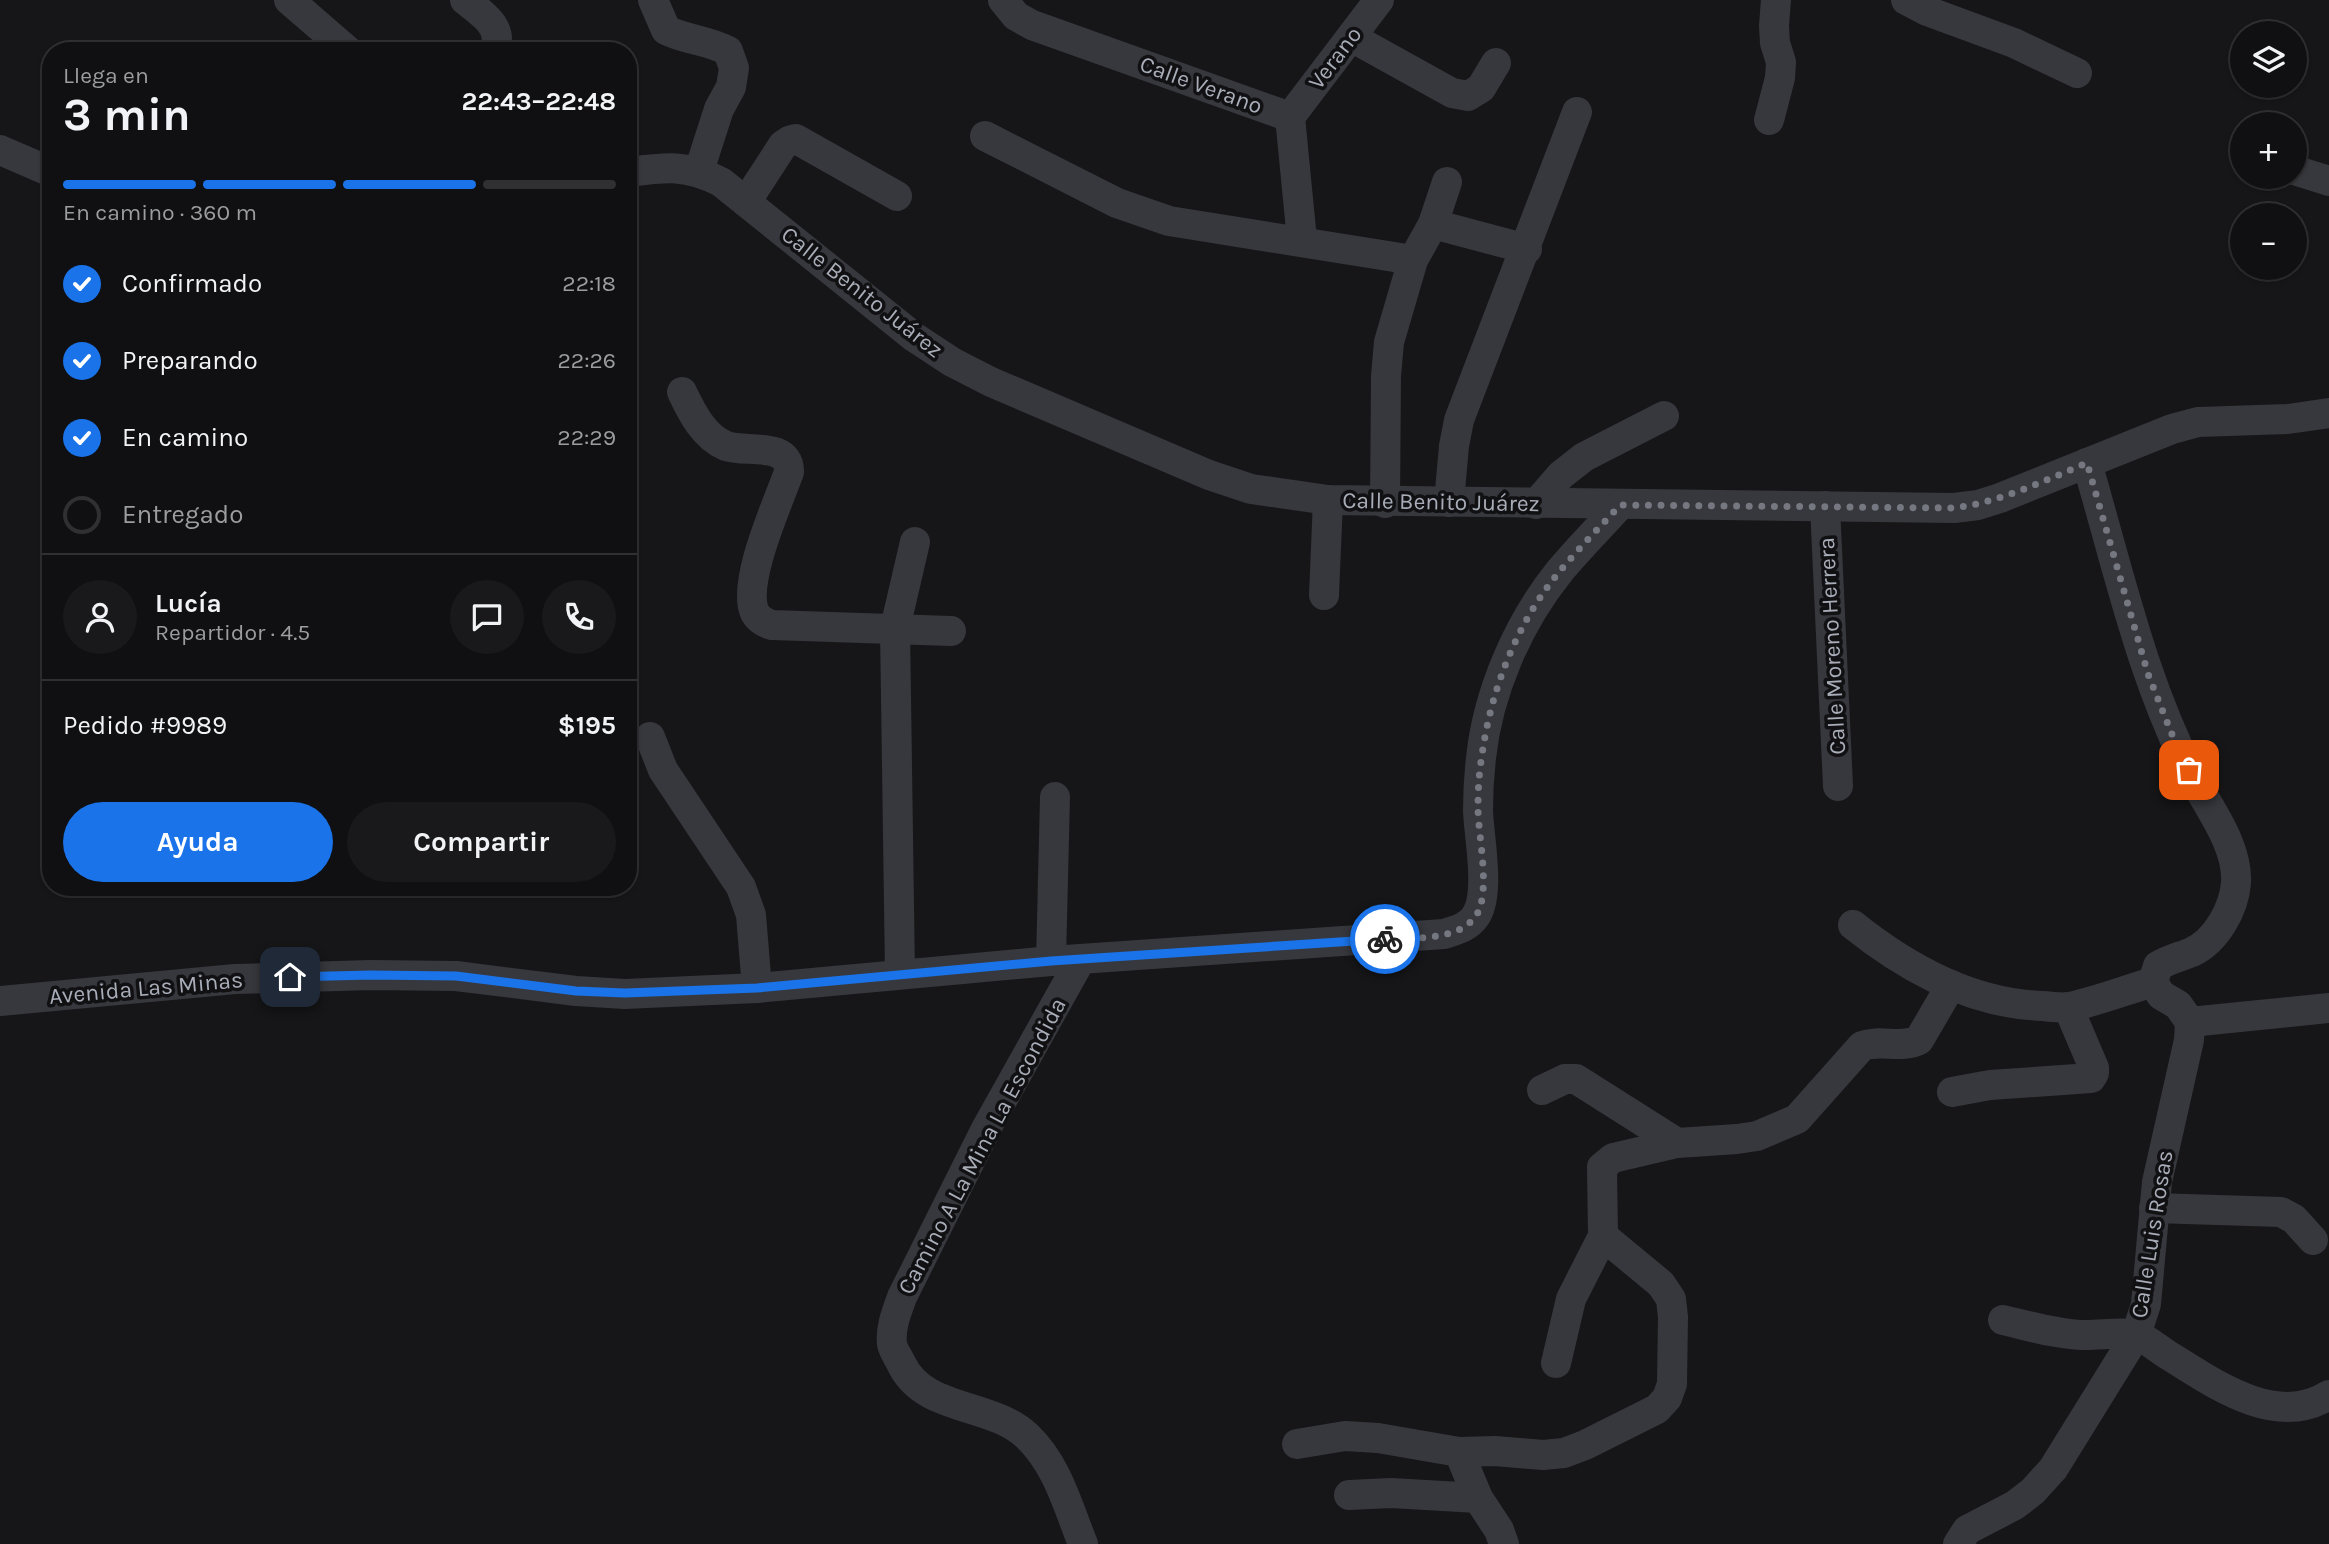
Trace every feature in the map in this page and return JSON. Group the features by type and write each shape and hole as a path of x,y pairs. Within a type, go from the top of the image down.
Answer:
{"street":[{"path":"289,0 338,42"},
{"path":"465,0 498,31 499,42"},
{"path":"653,0 666,30 682,38 715,44 728,51 734,68 731,87 719,109 699,171"},
{"name":"Calle Verano","path":"1003,0 1016,16 1032,25 1290,117 1302,240"},
{"name":"Verano","path":"1290,117 1379,0"},
{"path":"1769,120 1780,78 1781,62 1775,43 1776,0"},
{"path":"1906,0 1927,11 2014,43 2077,73"},
{"path":"1351,37 1452,93 1468,96 1481,88 1496,63"},
{"path":"1449,502 1454,446 1460,420 1577,112"},
{"path":"985,136 1117,203 1169,221 1302,240 1413,260"},
{"path":"746,202 783,145 796,139 897,196"},
{"path":"0,150 42,168"},
{"name":"Calle Benito Juárez","path":"637,171 668,167 699,171 721,182 914,337 952,362 991,382 1209,475 1251,489 1328,500 1385,503 1954,508 1978,505 2172,429 2199,422 2288,419 2329,413"},
{"path":"2307,174 2329,181"},
{"path":"1385,503 1386,376 1389,342 1413,260 1433,224 1447,181"},
{"path":"1433,224 1527,249"},
{"path":"682,392 692,414 708,434 727,446 776,452 785,456 789,463 789,472 753,580 753,606 756,615 763,622 772,625 951,631"},
{"path":"1536,504 1561,475 1584,457 1664,416"},
{"path":"2087,463 2148,674 2161,710 2233,857 2236,883 2229,911 2214,935 2193,952 2171,958 2158,966 2153,982 2161,995 2178,1005 2190,1022 2329,1008"},
{"path":"1324,595 1328,500"},
{"name":"Avenida Las Minas","path":"0,1001 235,979 371,975 456,976 576,991 625,993 757,988 1051,961 1444,934 1464,928 1476,915 1483,896 1478,807 1481,756 1492,706 1506,663 1532,611 1559,572 1620,505"},
{"name":"Calle Moreno Herrera","path":"1825,506 1838,786"},
{"path":"900,974 895,628 915,542"},
{"path":"650,737 663,770 741,887 751,915 757,988"},
{"path":"1051,961 1055,797"},
{"path":"1853,925 1887,952 1951,985 1990,1000 2026,1006 2068,1007 2153,982"},
{"name":"Camino A La Mina La Escondida","path":"1081,960 987,1127 902,1297 894,1320 892,1344 906,1374 929,1395 1000,1419 1026,1434 1045,1455 1083,1544"},
{"path":"1556,1363 1572,1299 1603,1236 1601,1174 1606,1161 1677,1143 1758,1136 1797,1119 1862,1046 1910,1044 1919,1040 1951,985"},
{"path":"1952,1092 1990,1085 2091,1078 2094,1068 2068,1007"},
{"name":"Calle Luis Rosas","path":"1958,1544 1967,1530 2015,1505 2033,1491 2053,1469 2136,1335 2146,1304 2157,1182 2189,1040 2190,1022"},
{"path":"1542,1090 1565,1079 1576,1079 1677,1143"},
{"path":"2154,1208 2281,1212 2294,1219 2313,1240"},
{"path":"1297,1444 1345,1436 1378,1438 1459,1452 1495,1451 1543,1455 1564,1453 1657,1409 1667,1398 1672,1384 1671,1299 1661,1284 1603,1236"},
{"path":"2003,1320 2068,1334 2136,1335 2217,1385 2253,1402 2284,1407 2314,1405 2329,1395"},
{"path":"1459,1452 1478,1498 1499,1530 1504,1544"},
{"path":"1349,1495 1391,1493 1478,1498"}],"way so far":[{"path":"1385,939 1444,934 1464,928 1476,915 1483,896 1478,807 1481,756 1492,706 1506,663 1532,611 1559,572 1620,505 1954,508 1978,505 2000,498 2087,463 2148,674 2161,710 2189,770"}],"route":[{"path":"290,977 456,976 576,991 625,993 757,988 1051,961 1385,939"}]}
